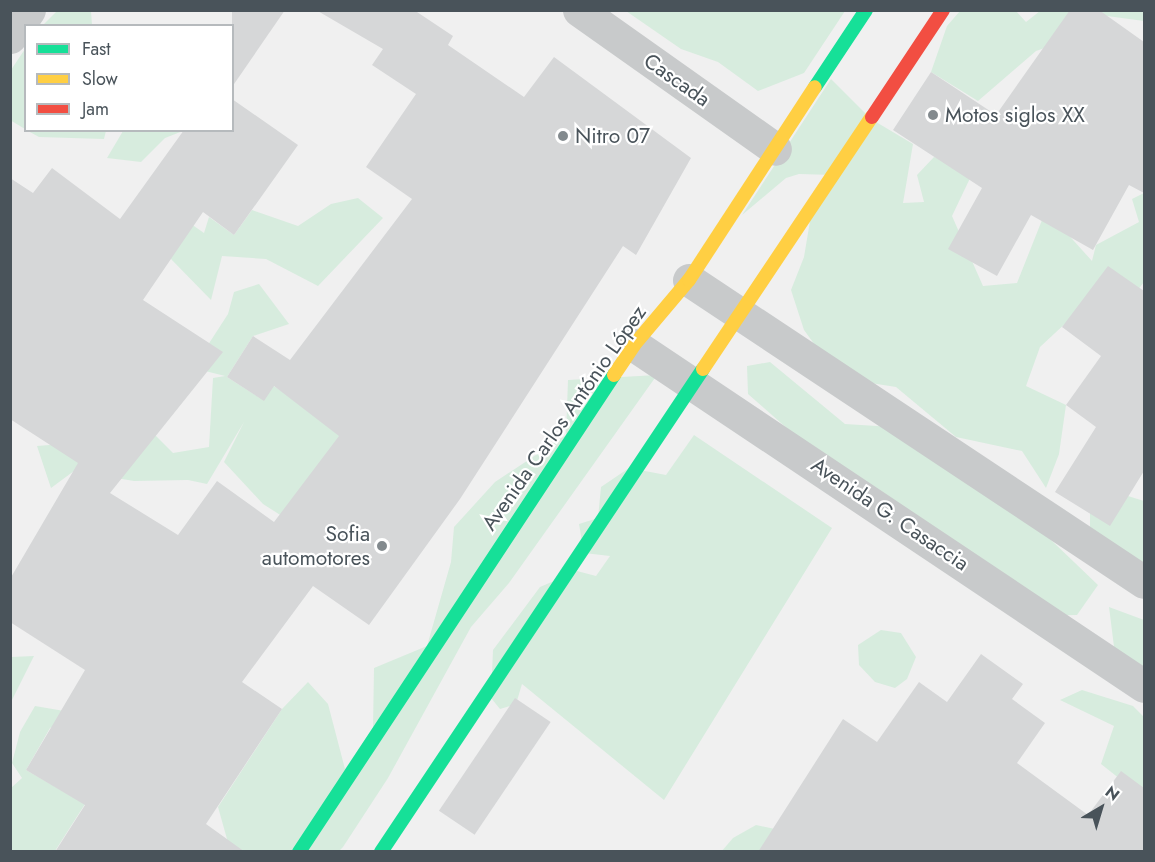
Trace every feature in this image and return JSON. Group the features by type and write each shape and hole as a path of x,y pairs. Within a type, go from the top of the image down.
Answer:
{"main road":[{"name":"Avenida Carlos António López","path":"299,852 634,345 689,280 866,10"},
{"path":"381,852 696,384 943,10"}],"street":[{"path":"10,37 29,10"},
{"name":"Cascada","path":"579,10 775,149"},
{"path":"689,280 1144,582"},
{"name":"Avenida G. Casaccia","path":"634,345 696,384 1144,686"}],"green space":[{"path":"57,11 91,11 92,24 44,24"},
{"path":"626,11 845,11 804,73 758,91 718,62 681,49"},
{"path":"960,11 1016,11 1026,22 1040,11 1088,11 1079,36 1036,51 978,101 931,72 947,26"},
{"path":"1094,11 1144,11 1144,21 1107,16"},
{"path":"24,50 24,128 10,120 11,70"},
{"path":"831,79 871,119 913,144 903,203 924,202 917,175 934,157 973,172 952,216 983,286 1017,283 1046,210 1092,261 1096,245 1139,222 1132,199 1144,193 1144,282 1125,306 1069,320 1040,347 1026,386 1066,405 1059,454 1046,488 1022,451 956,437 896,387 839,378 804,330 791,290 804,257 812,209 833,175 799,174 786,178 742,215"},
{"path":"30,132 106,132 104,139 39,137"},
{"path":"122,132 180,132 165,138 141,162 107,158"},
{"path":"358,198 383,218 318,286 266,259 222,256 211,300 171,259 171,210 204,233 209,217 234,235 252,210 298,226 331,204"},
{"path":"259,284 289,324 253,336 227,377 260,398 272,385 343,431 296,525 263,504 224,462 244,422 207,484 188,480 134,481 74,471 51,488 37,446 112,440 138,418 173,453 209,447 213,378 225,376 201,370 206,348 228,314 234,292"},
{"path":"770,362 845,424 909,428 1002,493 1098,585 1077,615 1026,616 841,476 748,394 747,366"},
{"path":"657,375 509,583 471,627 388,778 343,847 338,852 219,851 227,839 218,807 282,709 308,682 328,704 345,769 373,728 374,668 427,646 451,562 454,527 495,482 566,435 568,380"},
{"path":"694,435 832,528 664,800 522,684 516,704 500,709 491,698 493,650 540,587 577,571 596,576 610,556 584,553 579,524 598,518 601,487 629,468 666,475"},
{"path":"1128,496 1144,501 1144,581 1090,532 1090,503"},
{"path":"1109,607 1144,620 1144,676 1116,663"},
{"path":"881,630 901,633 916,657 907,679 895,688 875,682 859,665 858,645"},
{"path":"34,656 11,702 11,657"},
{"path":"1082,690 1133,706 1144,717 1144,798 1101,764 1114,726 1060,700"},
{"path":"35,706 76,713 50,728 26,770 85,804 55,851 11,852 11,788 22,778 12,763 20,732"},
{"path":"756,825 775,829 804,852 721,852 733,838"}],"building":[{"path":"232,10 285,10 234,84 234,24 232,24"},
{"path":"316,10 414,10 453,36 448,45 524,97 554,57 691,158 636,255 623,246 460,499 369,625 313,586 242,682 282,709 206,824 245,852 55,852 85,805 26,770 85,670 10,622 10,579 78,463 10,419 10,178 33,193 52,168 120,219 183,132 234,132 234,100 298,145 234,235 203,212 143,300 223,352 110,493 178,535 217,481 274,522 339,436 274,386 264,401 227,377 253,336 290,360 412,199 366,167 416,94 372,65 383,49"},
{"path":"1070,10 1099,10 1144,42 1144,193 1129,185 1093,250 1031,215 997,276 948,249 982,188 893,130 931,72 996,115"},
{"path":"1108,266 1144,291 1144,471 1110,526 1055,492 1096,427 1066,405 1101,356 1062,327"},
{"path":"981,654 1023,684 1012,699 1045,723 1017,763 1088,815 1121,771 1144,788 1144,852 758,852 843,719 877,742 919,682 947,702"},
{"path":"515,698 551,722 475,835 439,811"}],"traffic: fast":[{"path":"815,87 866,10"},
{"path":"381,852 703,369"},
{"path":"299,852 614,375"}],"traffic: slow":[{"path":"614,375 634,345 689,280 815,87"},
{"path":"703,369 872,117"}],"traffic: jam":[{"path":"872,117 943,10"}],"place":[{"name":"Motos siglos XX","path":"933,115"},
{"name":"Nitro 07","path":"563,136"},
{"name":"Sofia automotores","path":"382,546"}]}
